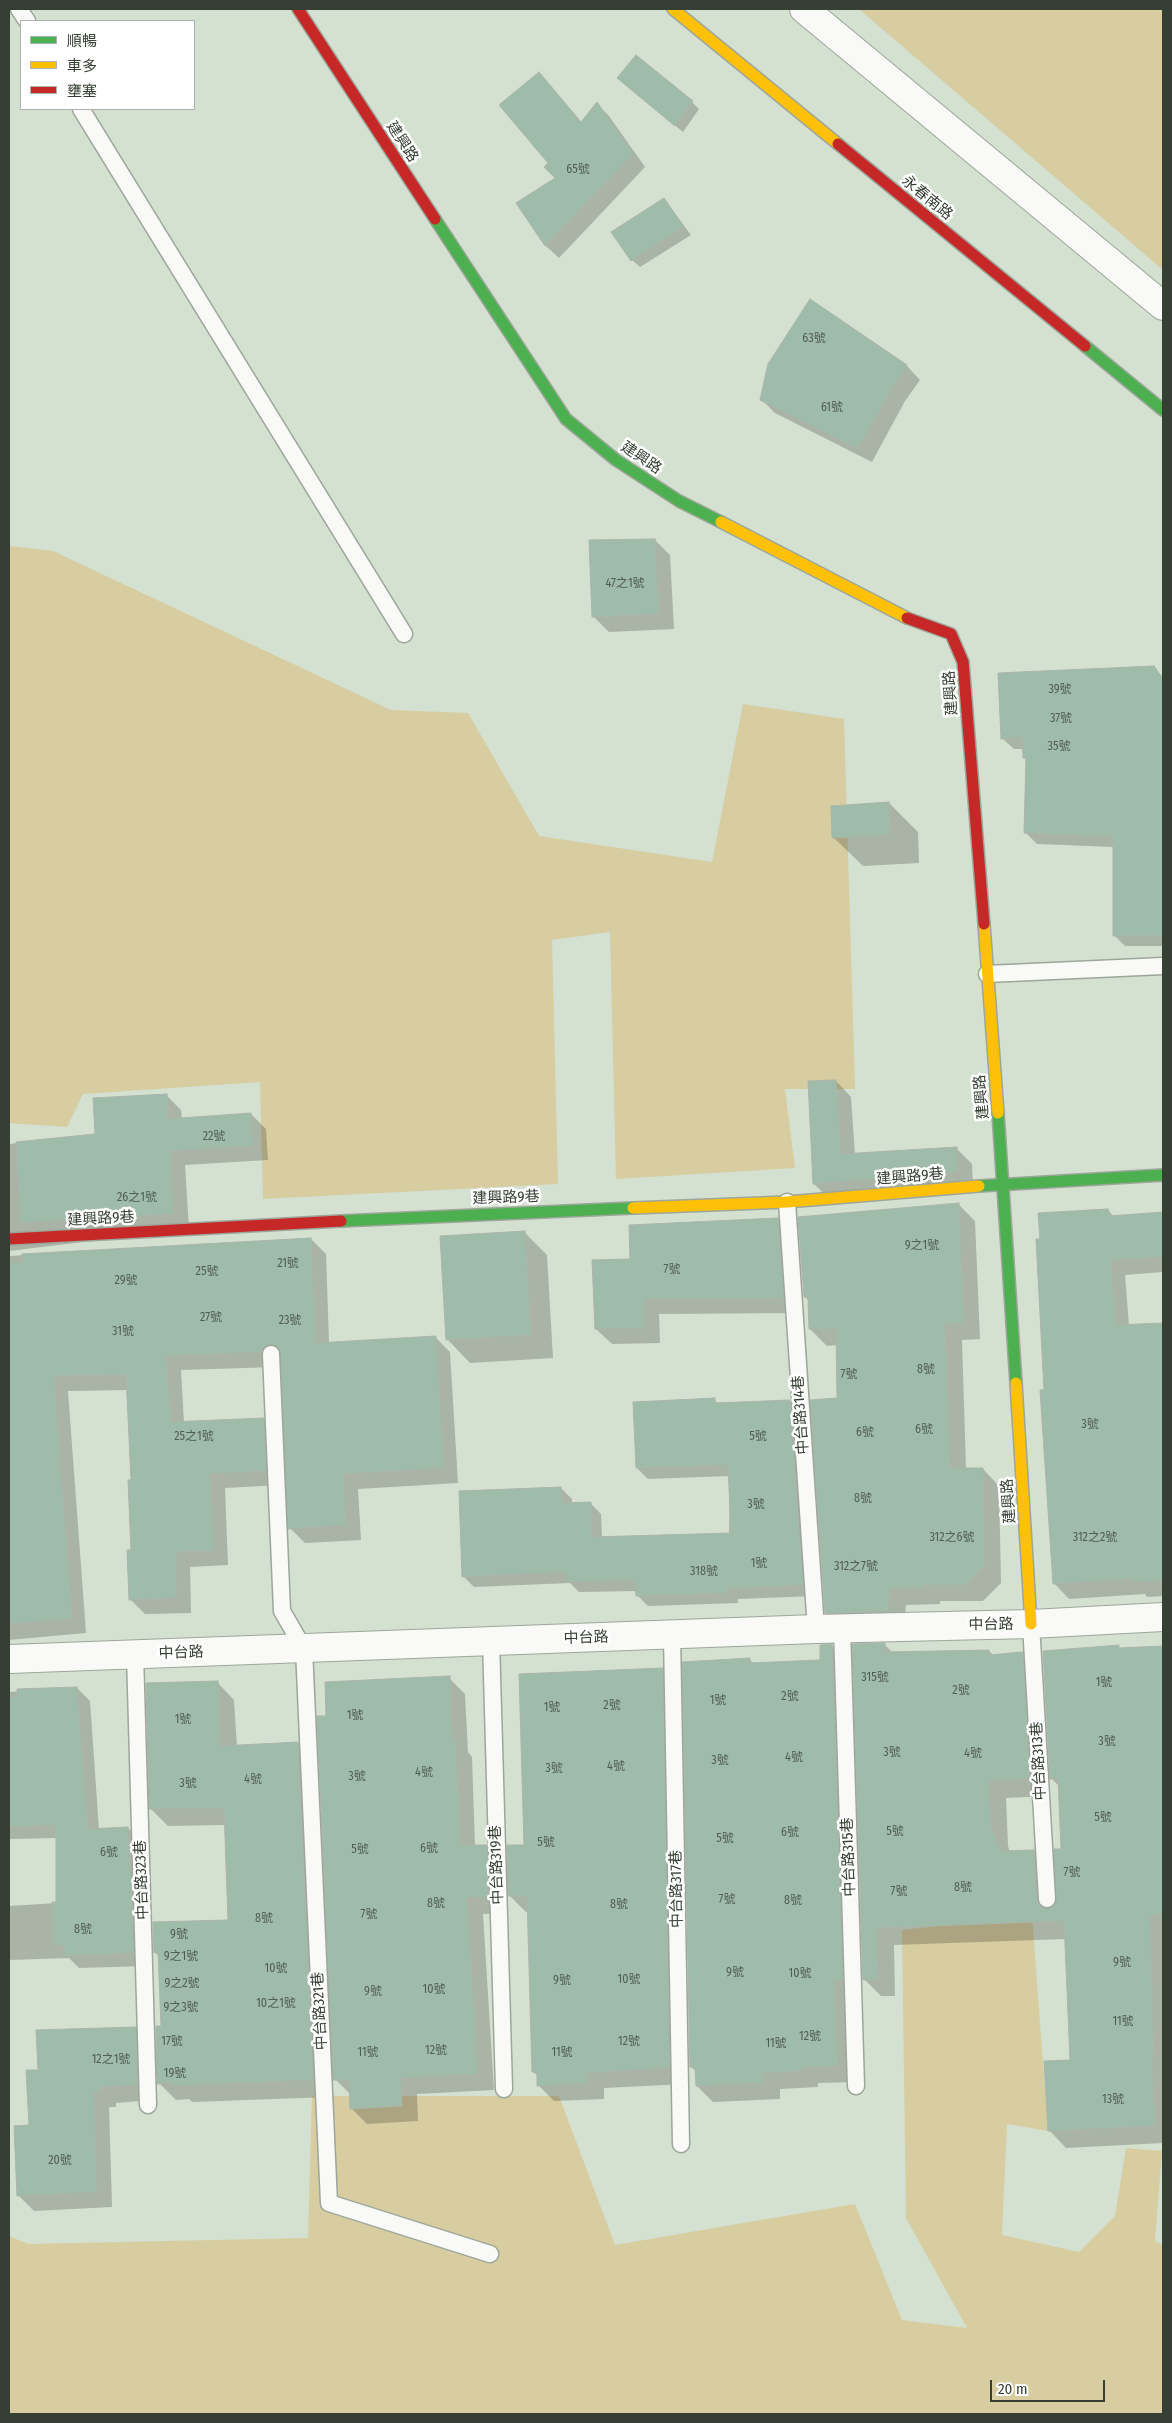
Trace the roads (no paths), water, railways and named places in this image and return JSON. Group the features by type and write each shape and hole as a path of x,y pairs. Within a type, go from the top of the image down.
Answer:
{"street":[{"name":"建興路","path":"298,9 566,419 616,460 679,501 913,621 951,634 963,662 1004,1184 1031,1624"},
{"name":"永春南路","path":"673,9 1163,410"},
{"path":"804,9 1163,306"},
{"name":"建興路9巷","path":"9,1239 408,1217 787,1202 1004,1184 1163,1175"},
{"name":"中台路","path":"9,1659 829,1629 1031,1624 1163,1617"}],"lane":[{"path":"19,9 26,20"},
{"path":"82,110 404,634"},
{"path":"987,974 1163,966"},
{"name":"中台路314巷","path":"787,1202 829,1629"},
{"path":"271,1354 282,1611 304,1649"},
{"name":"中台路313巷","path":"1031,1624 1047,1899"},
{"name":"中台路315巷","path":"829,1629 856,2086"},
{"name":"中台路317巷","path":"672,1635 682,2144"},
{"name":"中台路319巷","path":"491,1641 504,2089"},
{"name":"中台路321巷","path":"304,1649 329,2203 490,2254"},
{"name":"中台路323巷","path":"135,1654 148,2105"}]}
